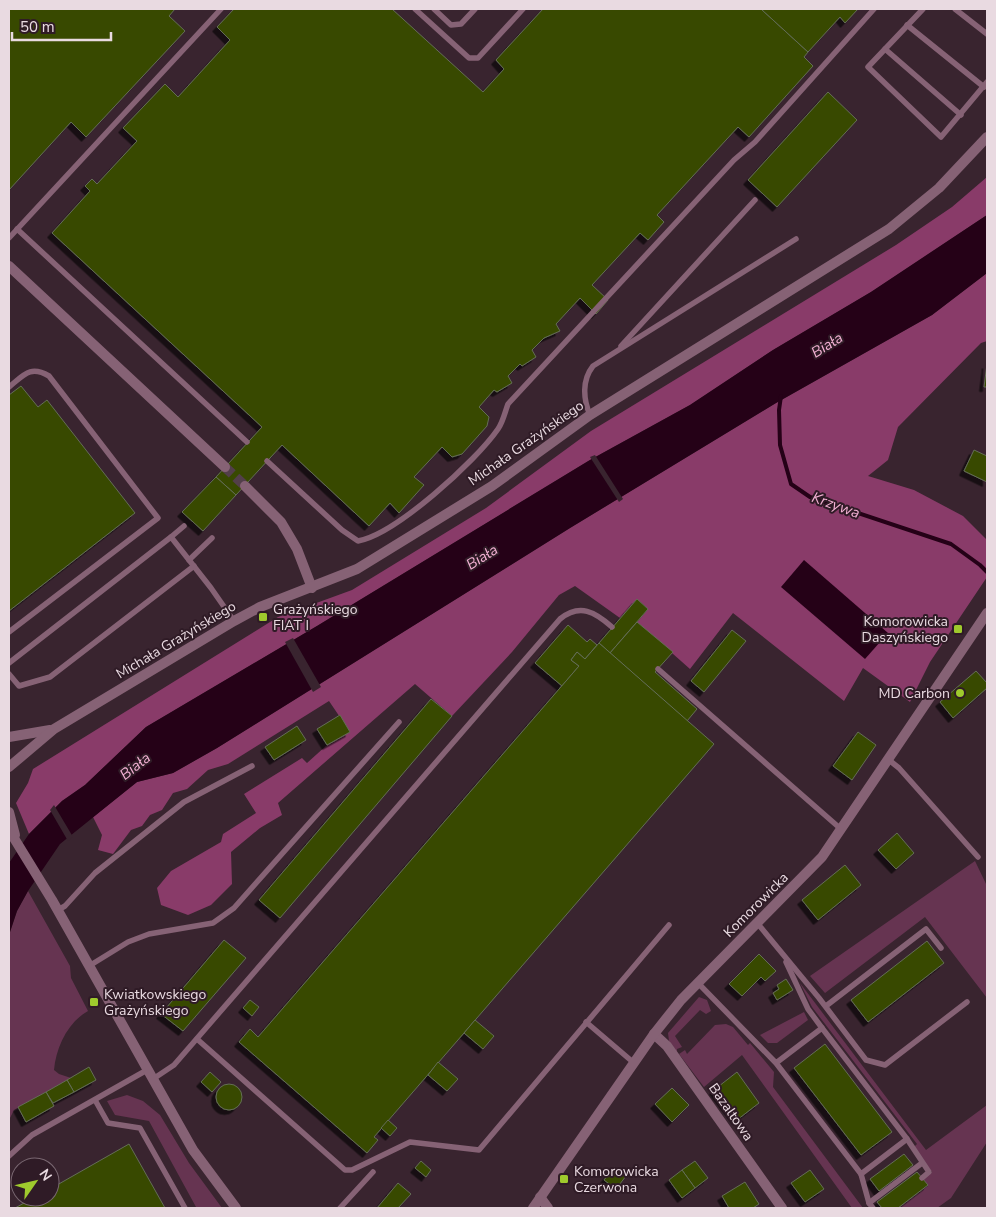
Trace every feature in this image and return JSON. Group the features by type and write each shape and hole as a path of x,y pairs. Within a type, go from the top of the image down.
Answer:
{"street":[{"name":"Michała Grażyńskiego","path":"9,767 54,729 234,621 260,607 357,569 476,496 590,414 889,229 939,188 987,137"},
{"path":"9,266 225,467"},
{"path":"244,486 281,522 297,549 312,588"},
{"name":"Komorowicka","path":"533,1208 654,1034 698,983 800,881 842,830 987,613"},
{"name":"Michała Grażyńskiego","path":"9,737 54,729"},
{"path":"9,812 16,838"},
{"path":"9,830 16,838 58,910 193,1150 236,1208"},
{"name":"Bazaltowa","path":"654,1034 667,1046 782,1208"},
{"path":"540,1197 548,1208"}],"lane":[{"path":"9,238 221,9"},
{"path":"415,9 469,58 478,58 523,9"},
{"path":"434,9 451,25 461,24 475,9"},
{"path":"268,461 342,530 358,541 368,539 402,520 446,485 498,429 508,404 734,160 768,128 874,9"},
{"path":"907,25 986,84 941,137 868,67 885,49 907,25 922,9"},
{"path":"955,9 987,34"},
{"path":"885,49 961,114"},
{"path":"616,351 755,200"},
{"path":"17,229 248,442"},
{"path":"590,414 584,392 590,370 616,351 796,238"},
{"path":"9,387 29,371 39,370 49,376 158,518 9,632"},
{"path":"9,663 184,526"},
{"path":"171,537 234,621"},
{"path":"189,560 212,538"},
{"path":"9,674 19,686 50,677 194,566"},
{"path":"9,1156 32,1135 95,1100 174,1065 560,619 569,612 584,611 597,614 612,628"},
{"path":"658,668 842,830"},
{"path":"89,966 128,942 150,934 213,923 234,908 399,722"},
{"path":"889,760 899,768 978,857"},
{"path":"58,910 65,906 95,873 184,802 252,766"},
{"path":"758,924 826,1006 866,1060 885,1065 967,1002"},
{"path":"197,1039 345,1170 352,1170 410,1142 478,1150 669,925"},
{"path":"826,1006 926,929 941,948"},
{"path":"782,953 808,1009 930,1172 922,1178"},
{"path":"698,983 776,1063 861,1174 871,1206 922,1163"},
{"path":"586,1022 634,1063"},
{"path":"776,1063 822,1028"},
{"path":"95,1100 108,1123 140,1128 185,1208"},
{"path":"861,1174 906,1139"},
{"path":"340,1208 373,1172"}],"shaded area":[{"path":"987,177 987,215 871,292 773,350 690,405 590,460 317,626 146,727 85,785 62,801 29,834 16,803 28,783 33,769 278,617 352,590 486,508 591,431 896,245 952,207"},
{"path":"987,273 987,341 981,343 898,427 888,460 868,476 914,490 963,516 987,540 987,577 930,662 910,702 863,668 844,701 733,613 690,669 637,622 648,609 637,599 620,618 575,586 559,595 512,652 452,716 415,684 278,803 282,815 260,828 231,852 232,884 211,905 188,915 161,905 157,888 171,871 221,842 223,834 256,813 244,794 302,758 307,763 327,745 350,732 329,701 228,764 208,770 187,789 173,793 162,810 150,815 142,826 131,830 113,854 98,850 102,835 93,817 137,782 173,773 217,748 570,528 776,403 932,315"},
{"path":"975,861 987,886 987,998 925,917 825,993 810,976"},
{"path":"28,891 70,966 71,978 88,1011 69,1028 57,1053 54,1070 71,1078 14,1110 9,1120 9,935 17,911"},
{"path":"800,983 926,1150 987,1105 987,1142 951,1198 937,1208 898,1208 928,1186 923,1179 932,1172 913,1148 917,1144 812,1007"},
{"path":"699,997 707,1000 711,1011 706,1014 700,1010 675,1036 682,1047 677,1049 677,1052 669,1041 668,1033"},
{"path":"804,1012 808,1020 777,1043 768,1043 760,1035"},
{"path":"726,1024 733,1027 748,1045 750,1043 774,1072 773,1087 863,1208 852,1208 742,1055 704,1087 679,1054 685,1050 687,1054 715,1025"},
{"path":"127,1095 143,1101 160,1115 189,1163 222,1208 196,1207 149,1121 115,1115 107,1101"}],"water":[{"name":"Biała","path":"987,215 987,273 932,315 776,403 570,528 217,748 173,773 137,782 60,844 28,891 17,911 9,935 9,863 29,834 62,801 85,785 146,727 317,626 590,460 690,405 773,350 871,292"},
{"path":"804,560 888,633 865,659 781,587"}],"pier":[{"path":"595,455 623,499 619,502 590,457"},
{"path":"293,638 321,687 313,692 285,642"},
{"path":"54,805 73,837 68,841 50,810"}],"building":[{"path":"9,9 175,9 169,16 185,31 86,137 71,122 9,190"},
{"path":"234,9 392,9 483,92 504,69 496,60 543,9 761,9 808,52 804,57 813,66 749,137 738,127 657,215 664,222 648,240 640,233 592,285 608,300 596,314 580,298 556,324 560,331 544,338 532,350 536,357 522,366 520,364 508,376 512,383 497,392 494,390 479,407 489,417 487,426 462,454 452,457 442,447 414,477 424,485 399,513 390,503 369,526 282,445 236,495 216,477 262,427 52,233 90,191 85,186 92,179 97,184 137,141 123,128 165,84 178,97 230,40 217,27"},
{"path":"761,9 858,9 845,23 840,17 808,52"},
{"path":"828,92 857,120 777,207 748,180"},
{"path":"987,364 987,387 984,387"},
{"path":"21,386 38,407 47,400 135,513 9,611 9,395"},
{"path":"974,450 987,456 987,482 964,471"},
{"path":"216,477 236,495 203,531 182,512"},
{"path":"637,599 648,609 610,653 599,643"},
{"path":"637,622 673,652 655,672 697,709 687,721 610,653"},
{"path":"568,625 587,642 590,639 597,645 585,659 577,652 571,660 579,666 562,686 535,663"},
{"path":"732,630 746,641 704,692 691,681"},
{"path":"599,643 714,744 374,1137 378,1140 367,1153 239,1042 250,1029 258,1037 579,666 571,660 577,652 585,659"},
{"path":"976,671 987,683 987,688 953,718 940,702"},
{"path":"431,699 452,716 280,918 259,900"},
{"path":"340,715 350,732 327,745 317,729"},
{"path":"297,726 306,740 274,760 265,747"},
{"path":"858,732 876,745 852,780 833,766"},
{"path":"897,833 914,853 896,869 878,850"},
{"path":"845,865 861,885 818,920 802,900"},
{"path":"224,940 246,958 183,1031 161,1014"},
{"path":"927,941 944,963 868,1022 851,1000"},
{"path":"759,954 776,971 765,981 761,977 742,996 729,984"},
{"path":"786,979 793,990 777,1000 773,993 779,989 777,985"},
{"path":"250,1000 259,1007 252,1016 243,1008"},
{"path":"475,1020 494,1036 483,1049 464,1033"},
{"path":"825,1044 892,1132 861,1155 794,1068"},
{"path":"438,1062 458,1079 447,1091 428,1075"},
{"path":"89,1067 96,1080 74,1092 67,1080"},
{"path":"210,1072 221,1082 212,1092 201,1082"},
{"path":"737,1072 759,1103 737,1120 714,1090"},
{"path":"67,1080 74,1092 53,1103 46,1092"},
{"path":"229,1084 238,1088 242,1097 238,1106 229,1110 220,1106 216,1097 220,1088"},
{"path":"672,1088 689,1105 672,1122 655,1104"},
{"path":"46,1092 54,1106 26,1122 18,1107"},
{"path":"388,1120 397,1128 390,1136 381,1128"},
{"path":"129,1144 165,1208 15,1208 60,1207 60,1183"},
{"path":"904,1154 913,1165 879,1191 870,1179"},
{"path":"421,1161 431,1170 426,1177 415,1168"},
{"path":"695,1161 708,1178 695,1188 682,1170"},
{"path":"614,1167 626,1176 616,1189 604,1180"},
{"path":"682,1170 695,1188 682,1198 669,1180"},
{"path":"810,1170 824,1189 805,1202 791,1183"},
{"path":"917,1172 928,1185 898,1208 882,1208 877,1202"},
{"path":"745,1182 759,1204 753,1208 729,1208 722,1196"},
{"path":"398,1183 411,1194 398,1208 377,1208"}],"waterway":[{"name":"Krzywa","path":"781,396 779,410 780,445 791,484 810,497 951,544 987,572"}],"tunnel":[{"path":"225,467 245,486"}],"place":[{"name":"Grażyńskiego FIAT I","path":"263,617"},
{"name":"Komorowicka Daszyńskiego","path":"958,629"},
{"name":"MD Carbon","path":"960,693"},
{"name":"Kwiatkowskiego Grażyńskiego","path":"94,1002"},
{"name":"Komorowicka Czerwona","path":"564,1179"}]}
